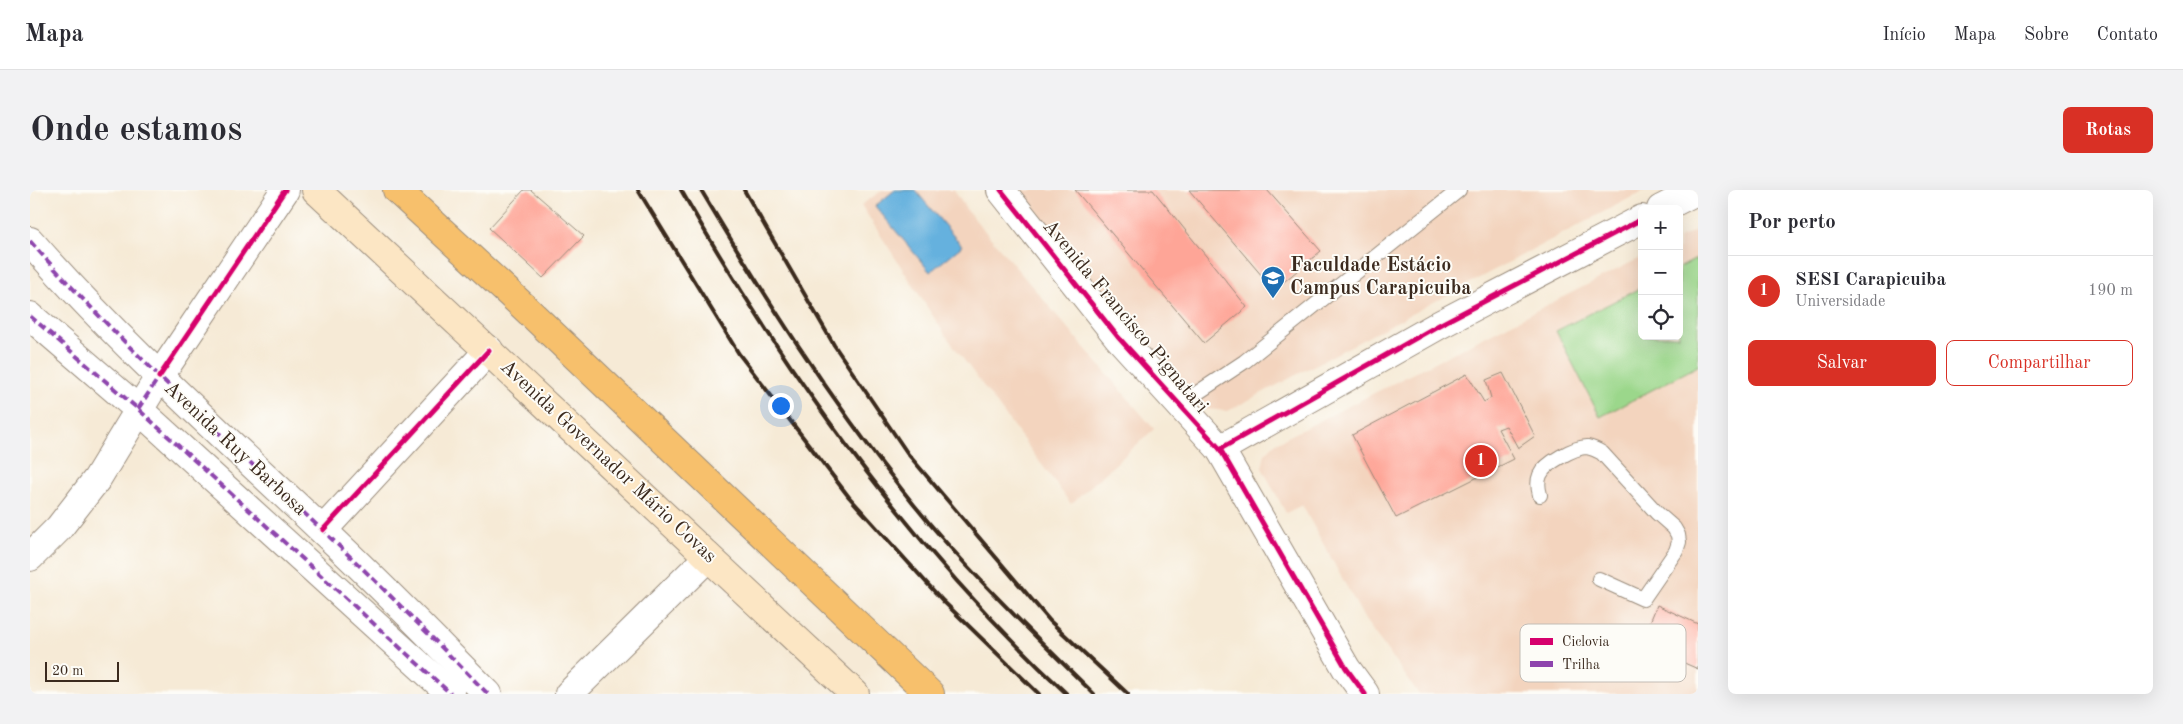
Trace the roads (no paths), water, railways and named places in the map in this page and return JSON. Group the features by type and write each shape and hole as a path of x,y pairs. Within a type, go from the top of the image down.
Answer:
{"main road":[{"name":"Avenida Governador Mário Covas","path":"316,190 855,694"},
{"path":"397,190 522,306 930,694"}],"street":[{"path":"30,557 59,528 97,479 138,409 285,190"},
{"name":"Avenida Francisco Pignatari","path":"1001,190 1118,337 1220,449 1346,668 1365,694"},
{"path":"1668,205 1698,190"},
{"path":"1220,449 1439,324 1638,220"},
{"name":"Avenida Ruy Barbosa","path":"30,241 75,292 159,377 323,530 488,694"},
{"name":"Avenida Ruy Barbosa","path":"30,316 138,409 451,694"},
{"path":"323,530 489,350"},
{"path":"568,694 708,557"}],"lane":[{"path":"1179,405 1244,362 1459,190"},
{"path":"1540,495 1538,482 1540,473 1550,463 1581,448 1595,449 1602,453 1657,513 1674,528 1679,542 1676,551 1643,599 1599,579"}],"water":[{"path":"895,190 915,190 962,246 930,272 875,206"}],"railway":[{"path":"638,190 739,354 849,497 943,601 1039,694"},
{"path":"681,190 721,259 764,326 808,392 855,457 956,580 1010,638 1067,694"},
{"path":"701,190 797,344 849,419 903,491 971,570 1094,694"},
{"path":"744,190 834,345 908,454 1050,621 1128,694"}],"place":[{"name":"Faculdade Estácio Campus Carapicuiba","path":"1273,299"},
{"name":"SESI Carapicuiba","path":"1481,461"}]}
